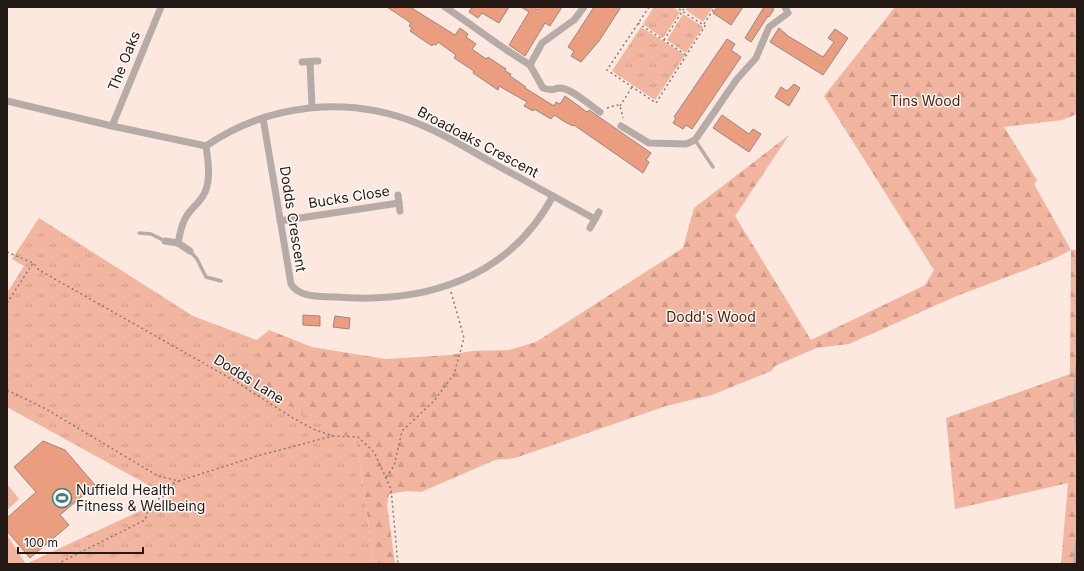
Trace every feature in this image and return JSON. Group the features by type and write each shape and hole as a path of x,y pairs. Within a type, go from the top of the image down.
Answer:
{"street":[{"name":"The Oaks","path":"112,126 161,7"},
{"path":"445,7 488,38 530,65 543,88 553,91 561,88 572,92 598,110"},
{"path":"530,65 542,43 574,20 584,7"},
{"path":"621,126 649,143 686,144 695,140 737,79 756,58 769,27 788,13 786,7"},
{"path":"302,62 318,61"},
{"path":"310,62 312,107"},
{"path":"7,101 112,126 206,146 208,165 207,189 202,198 186,216 182,224 178,243"},
{"name":"Broadoaks Crescent","path":"206,146 238,128 263,118 312,107 359,108 391,114 420,124 594,219"},
{"name":"Dodds Crescent","path":"263,118 291,284 300,293 346,298 385,298 424,293 449,286 474,275 507,253 525,237 553,196"},
{"name":"Bucks Close","path":"280,221 398,199 400,211"},
{"path":"590,228 599,212"},
{"path":"165,241 178,243 190,251"}],"lane":[{"path":"695,140 713,167"},
{"path":"139,233 150,234 165,241"},
{"path":"190,251 197,259 206,277 221,281"},
{"path":"1077,367 1075,404 1077,441"},
{"path":"1075,564 1077,541"}],"path":[{"path":"649,7 607,70 656,103 705,26 703,25 715,7"},
{"path":"676,7 703,25"},
{"path":"664,40 685,7"},
{"path":"638,23 686,55"},
{"path":"627,130 620,106 632,87"},
{"path":"598,110 601,106 606,108 616,105 620,106"},
{"name":"Dodds Lane","path":"7,252 33,263 39,270 235,381 292,418 313,429 333,436 358,437 374,452 391,489 398,564"},
{"path":"7,303 33,263"},
{"path":"386,477 394,466 402,431 434,401 454,374 464,338 449,286"},
{"path":"7,390 46,409 158,476 179,481"},
{"path":"57,564 145,520 150,503 164,497 164,487 257,456 333,436"}],"green space":[{"path":"654,7 672,7 680,12 663,38 643,24"},
{"path":"687,7 713,7 703,22 686,10"},
{"path":"895,7 1077,7 1077,114 1062,120 1004,127 1037,180 1034,184 1071,250 1049,261 954,297 849,344 816,348 775,366 771,371 712,395 666,406 515,458 495,460 421,492 407,491 389,494 387,505 395,564 374,564 357,442 262,392 257,340 269,330 312,347 385,359 450,355 472,351 509,350 536,342 683,248 694,208 789,135 735,216 811,340 925,285 934,270 824,96"},
{"path":"683,14 703,27 686,53 667,40"},
{"path":"641,27 685,55 655,100 612,71"},
{"path":"39,218 193,316 257,340 263,392 357,442 374,564 26,564 170,497 7,407 7,293 24,266 12,259"},
{"path":"1071,250 1077,250 1077,564 1061,564 1068,483 955,509 946,418 1070,374"},
{"path":"7,484 19,499 7,510"},
{"path":"7,535 26,564 7,564"}],"building":[{"path":"387,7 410,7 455,35 460,28 468,34 466,37 476,44 472,49 486,59 488,57 506,69 505,71 511,74 510,76 526,87 525,88 554,106 556,102 560,104 565,96 587,112 589,110 651,153 646,160 649,162 643,173 574,125 573,126 565,122 554,115 551,119 534,109 533,111 524,106 527,102 499,86 498,90 473,73 474,71 454,58 456,55 438,42 436,45 433,44 432,46 410,31 412,28 409,26 411,23"},
{"path":"472,7 509,7 499,23 482,13 478,18 469,12"},
{"path":"521,7 534,7 538,10 540,7 562,7 550,26 545,23 525,56 509,45 529,12"},
{"path":"594,7 621,7 599,41 581,62 571,56 574,51 568,47"},
{"path":"717,7 743,7 731,25 713,13"},
{"path":"764,7 771,7 774,9 751,42 745,38"},
{"path":"779,28 788,36 823,57 834,42 828,38 835,29 848,38 823,75 770,42"},
{"path":"727,39 735,44 731,50 741,57 692,129 686,125 683,129 673,123 676,118 674,117"},
{"path":"794,84 800,88 789,106 775,97 781,87 787,91"},
{"path":"722,115 749,134 753,129 761,134 749,152 713,128"},
{"path":"303,315 320,316 320,326 303,325"},
{"path":"335,316 350,318 349,329 333,327"},
{"name":"Nuffield Health Fitness & Wellbeing","path":"43,441 65,450 95,485 60,515 69,525 30,558 7,531 7,518 36,492 14,467"}],"place":[{"name":"Nuffield Health Fitness & Wellbeing","path":"62,498"}],"park label":[{"name":"Tins Wood","path":"925,101"},
{"name":"Dodd's Wood","path":"711,317"}]}
